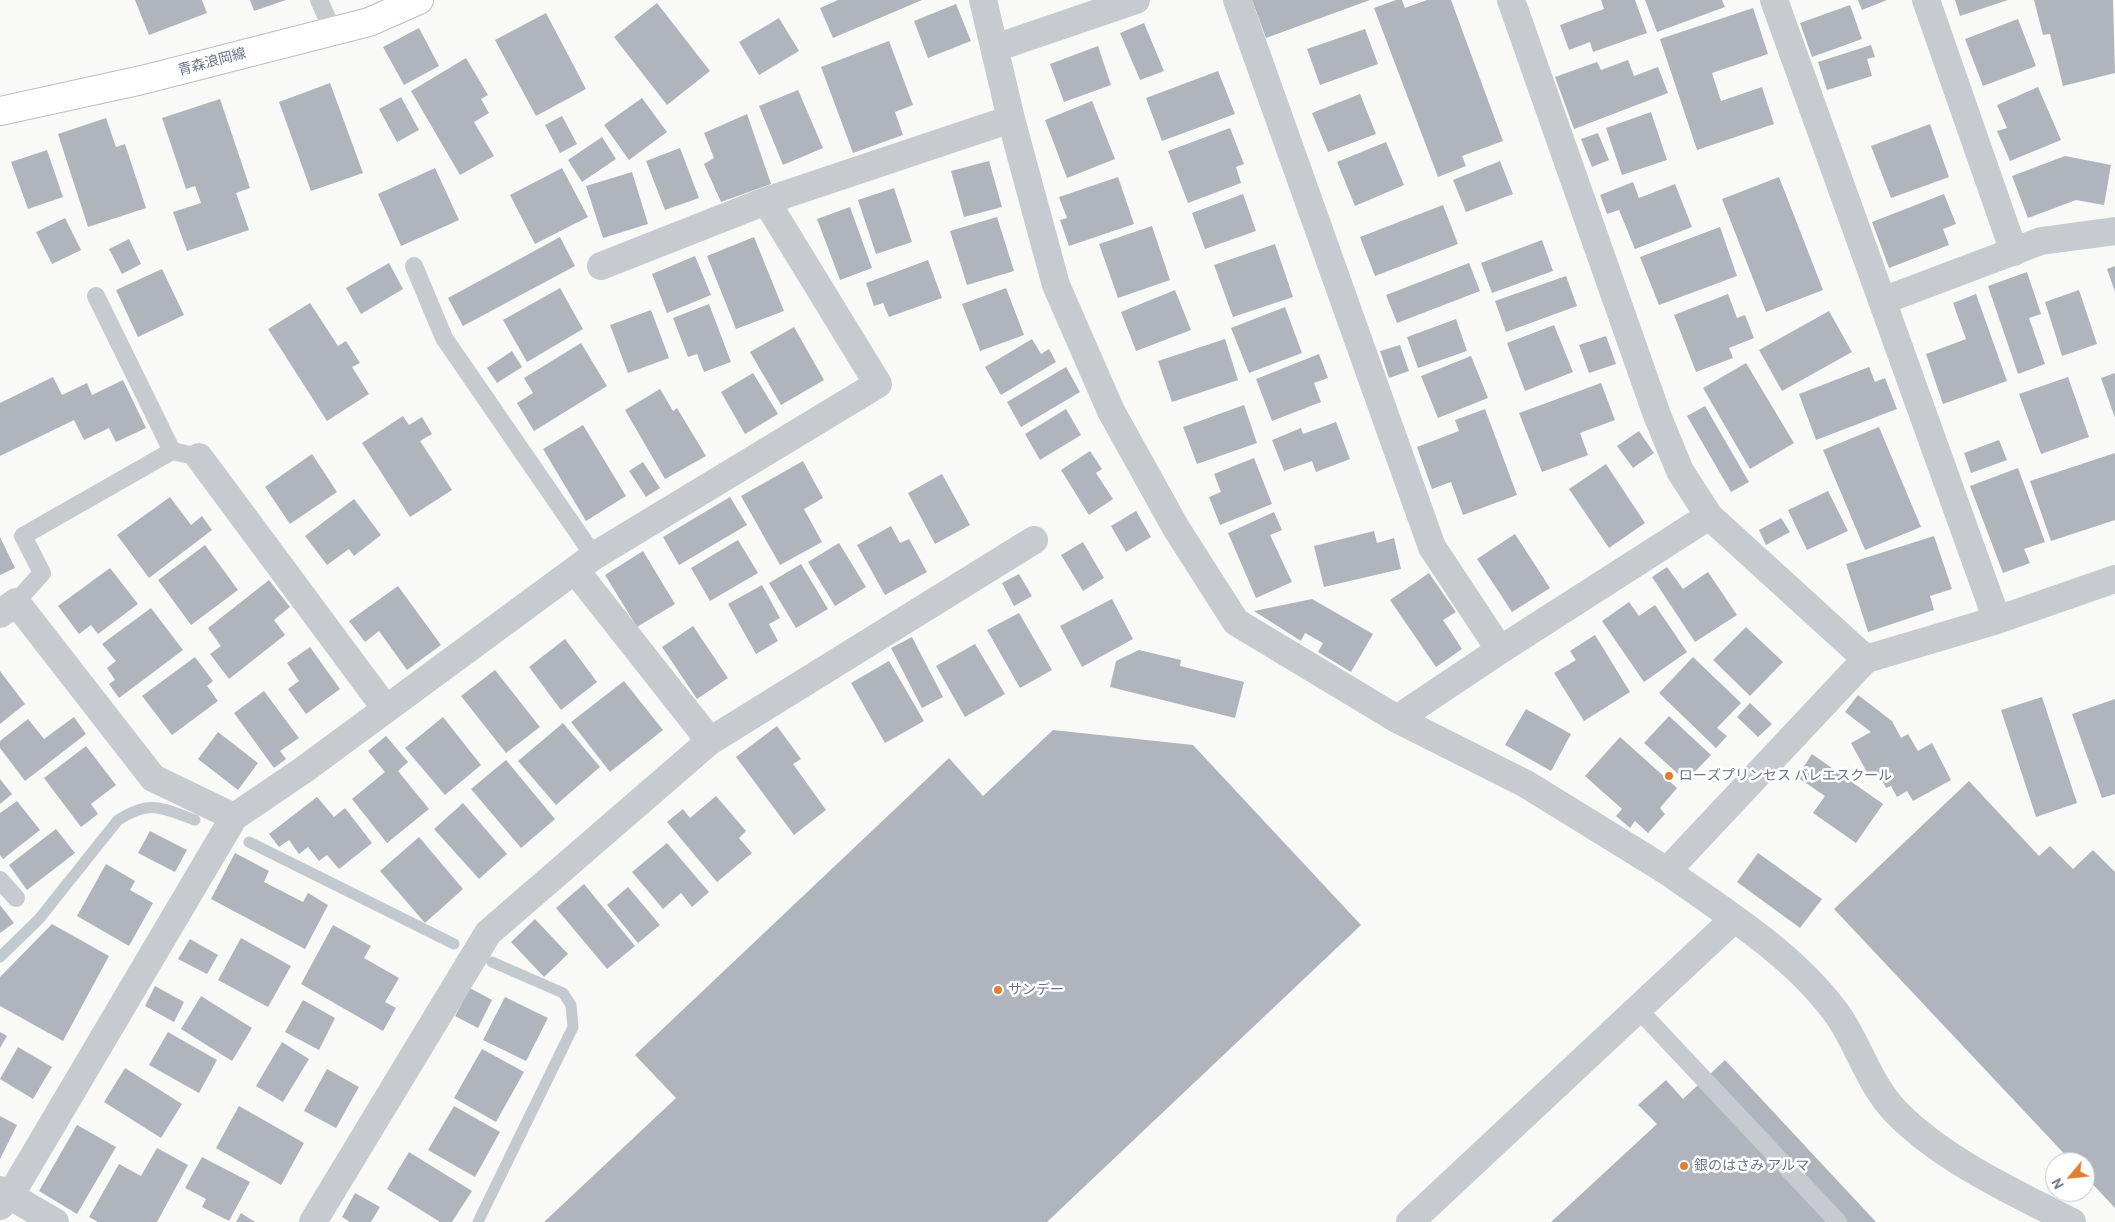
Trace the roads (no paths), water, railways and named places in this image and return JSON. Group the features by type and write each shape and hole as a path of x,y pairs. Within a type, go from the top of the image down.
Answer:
{"main road":[{"name":"青森浪岡線","path":"0,111 142,80 369,22 419,0"}],"street":[{"path":"983,0 1011,119 1056,285 1111,411 1176,528 1236,622 1397,719 1526,784 1668,871 1789,961 1818,990 1840,1019 1874,1083 1896,1112 1928,1139 1978,1174 2072,1222"},
{"path":"995,48 1136,0"},
{"path":"1237,0 1432,547 1500,650"},
{"path":"1511,0 1657,415 1680,471 1709,516 1866,659"},
{"path":"1774,0 1997,620"},
{"path":"1926,0 2014,252"},
{"path":"601,266 766,200 1011,119"},
{"path":"55,1222 3,1197 234,817 386,709 584,563 878,384 766,200"},
{"path":"1882,301 2041,241 2115,231"},
{"path":"199,457 386,709"},
{"path":"1397,719 1500,650 1709,516"},
{"path":"313,1222 488,933 710,741 1034,540"},
{"path":"584,563 710,741"},
{"path":"1668,871 1866,659 1997,620 2115,579"},
{"path":"8,608 153,778 234,817"},
{"path":"1410,1222 1734,919"}],"lane":[{"path":"319,0 333,31"},
{"path":"414,266 444,338 584,563"},
{"path":"96,296 172,451"},
{"path":"8,608 42,573 24,536 172,451 199,457"},
{"path":"0,880 16,898"},
{"path":"1638,1009 1838,1222"}],"waterway":[{"path":"0,957 39,919 118,820 129,813 148,808 164,809 195,820"},
{"path":"249,842 454,944"},
{"path":"478,1222 573,1027 571,1005 563,993 492,962"}],"place":[{"name":"ローズプリンセス バレエスクール","path":"1669,776"},
{"name":"サンデー","path":"998,990"},
{"name":"銀のはさみ アルマ","path":"1684,1166"}]}
